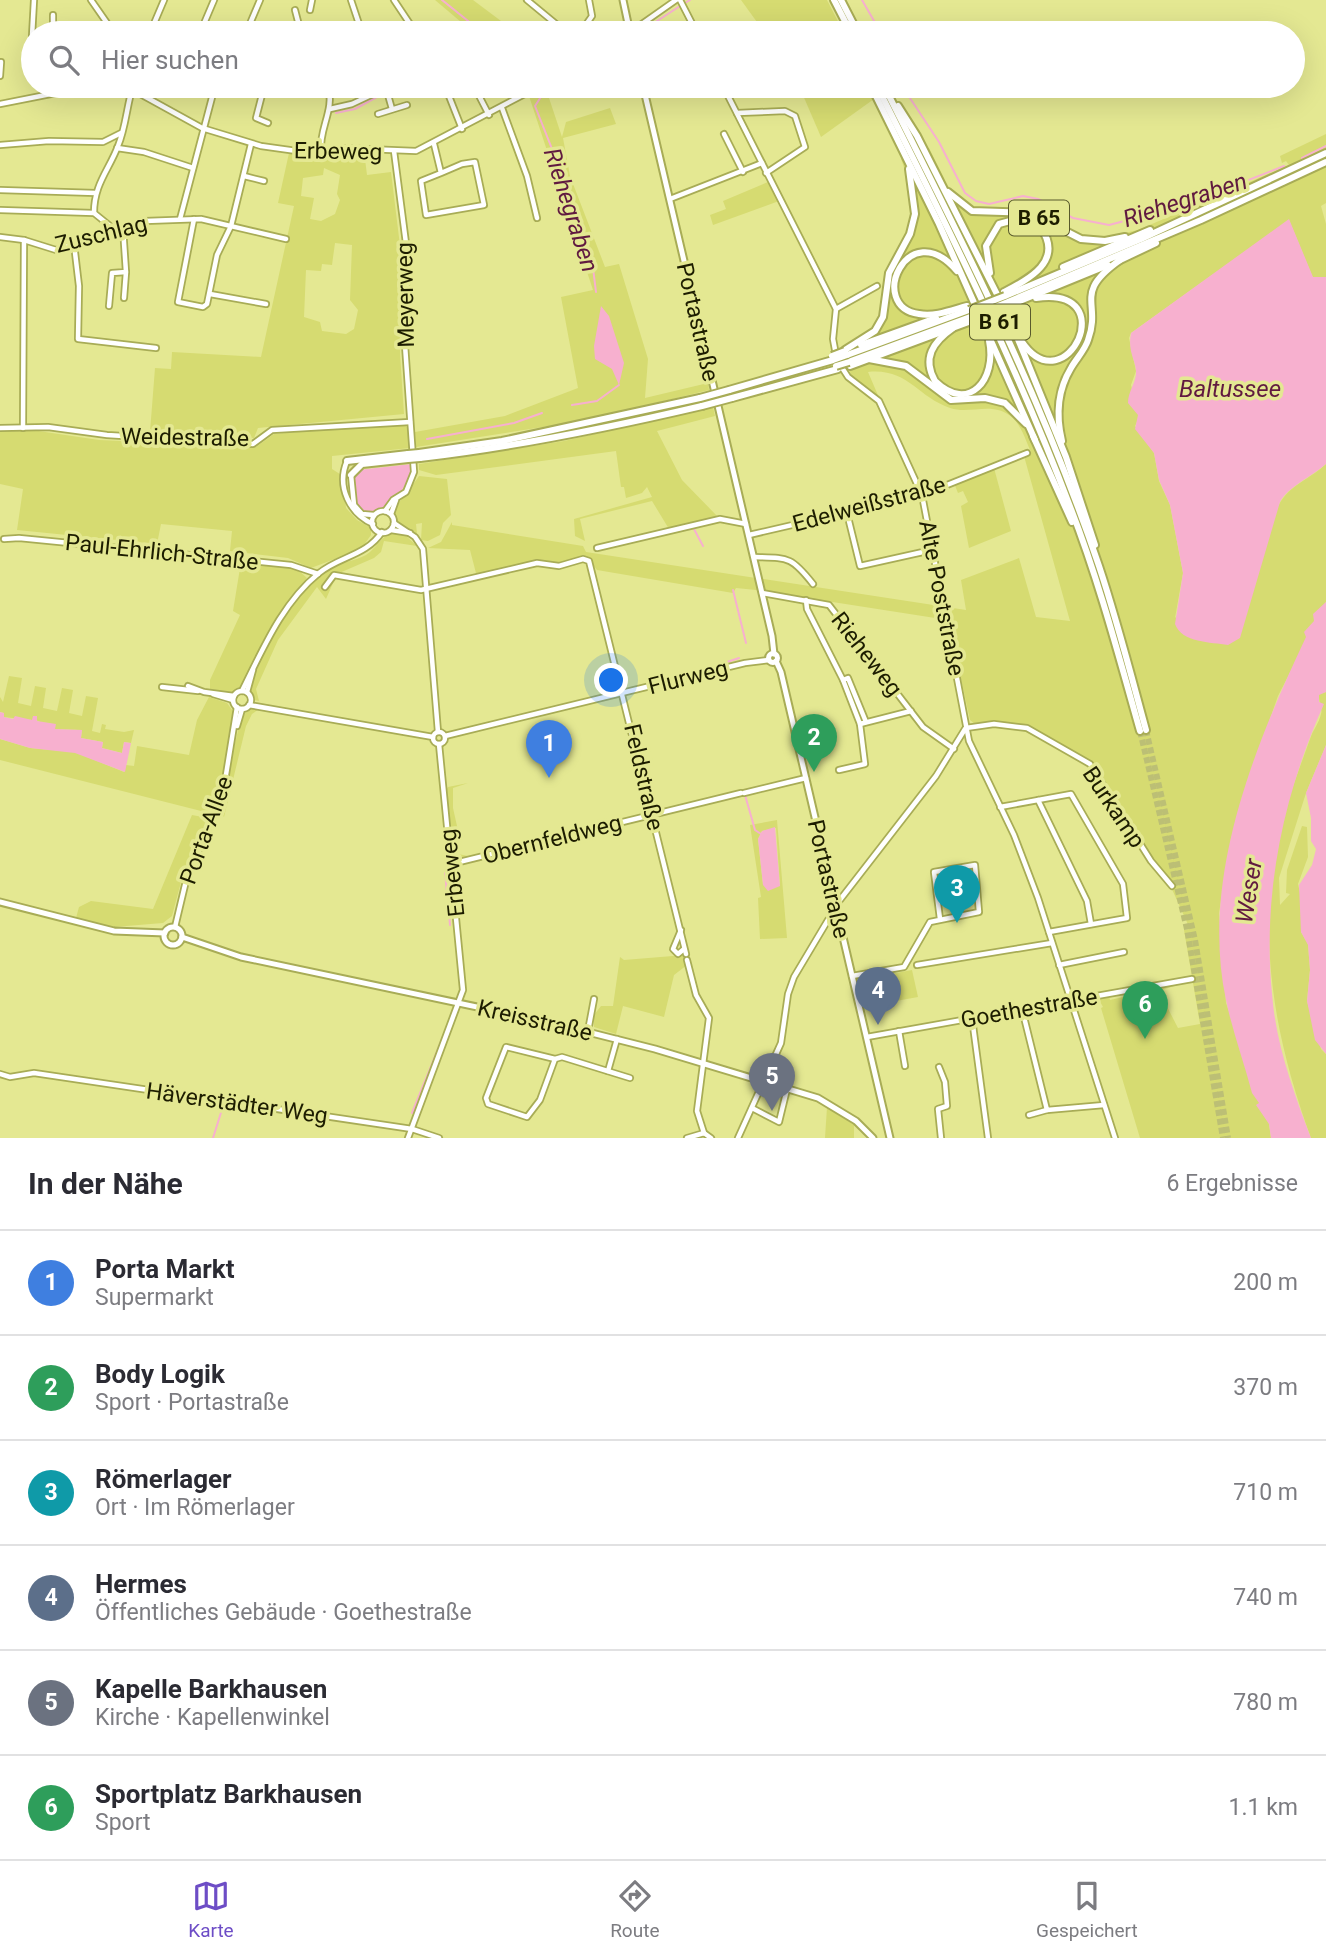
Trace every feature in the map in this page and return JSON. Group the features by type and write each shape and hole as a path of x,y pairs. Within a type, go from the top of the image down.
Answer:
{"highway":[{"path":"834,0 845,21"},
{"path":"841,0 852,21"},
{"path":"877,98 986,328 1080,536"},
{"name":"B 61","path":"883,98 979,291 1028,401 1080,536 1143,731 1099,564 1034,399 990,300 891,98"},
{"name":"B 65","path":"893,98 910,123 937,178 955,200 972,211 1030,214 1081,239 1117,240 1150,230 1301,169 1326,162"},
{"name":"B 65","path":"1301,169 1326,153"},
{"path":"351,475 362,464 502,441 701,398 835,363 847,357 875,331 883,317 889,273 911,234 915,201 904,154"},
{"name":"B 65","path":"953,328 971,313 1007,299 1027,299 1120,260 1284,176"},
{"path":"937,178 994,285 1010,322 1066,457 1088,517 1099,564"},
{"path":"1007,299 1223,201"},
{"path":"994,285 986,256 988,238 999,224 1008,220 1021,218 1034,223 1048,240 1045,264 1007,299"},
{"path":"419,455 540,442 702,406 790,382 847,357 1007,299 1201,220"},
{"path":"1007,299 1150,230"},
{"path":"962,277 943,257 918,253 908,257 897,270 894,290 903,307 917,314 971,313"},
{"path":"1066,457 1059,423 1061,392 1089,338 1092,289 1100,276 1120,260"},
{"path":"1010,322 1024,345 1042,358 1059,358 1075,349 1082,335 1083,323 1072,304 1055,297 1027,299"},
{"path":"953,328 936,342 929,365 942,387 960,393 979,387 990,372 991,353 986,328"},
{"path":"869,359 953,328"},
{"path":"847,357 906,366 951,400 985,398 1005,403 1025,421 1035,440"},
{"path":"347,461 408,457"}],"main road":[{"path":"623,0 627,21"},
{"name":"Portastraße","path":"646,98 754,557 773,658 782,672 890,1138"},
{"path":"0,902 114,932 165,933"},
{"path":"170,927 175,927 180,930 182,937 178,943 172,944 167,942 165,933 170,927"},
{"name":"Kreisstraße","path":"182,937 241,957 588,1031 702,1063 831,1104 856,1121 873,1138"}],"street":[{"path":"33,21 34,0"},
{"path":"90,0 105,21"},
{"path":"155,21 164,0"},
{"path":"205,21 214,0"},
{"path":"251,21 260,0"},
{"path":"310,10 312,0"},
{"path":"351,0 358,21"},
{"path":"394,0 408,21"},
{"path":"527,0 552,21"},
{"path":"588,21 592,16 589,0"},
{"path":"647,21 678,0 690,21"},
{"path":"295,10 298,21"},
{"path":"53,21 54,15"},
{"path":"0,76 1,62"},
{"path":"0,104 27,98"},
{"path":"94,213 96,192 117,148 130,98"},
{"name":"Erbeweg","path":"148,98 202,128 251,144 276,149 321,151 342,148 416,151 519,98"},
{"path":"180,219 211,98"},
{"path":"261,98 256,118 268,123"},
{"path":"321,151 320,139 330,109 329,98"},
{"path":"330,109 360,98"},
{"path":"389,98 392,109"},
{"path":"450,98 462,129"},
{"path":"480,98 489,115"},
{"path":"729,98 836,309 877,286"},
{"path":"378,114 407,105"},
{"path":"502,108 527,176 537,218"},
{"path":"737,113 785,111 795,116 805,147 766,173"},
{"path":"0,145 48,141 103,142 122,133"},
{"path":"724,134 743,172"},
{"path":"194,219 178,302 203,307 210,294 219,248 231,226 251,144"},
{"path":"434,144 441,173"},
{"path":"117,148 144,152 192,168"},
{"name":"Meyerweg","path":"394,151 407,251 405,345 413,481 406,492 396,500"},
{"path":"475,162 484,205 426,215 421,181 441,173 475,162"},
{"path":"670,199 762,163"},
{"path":"244,176 264,181"},
{"path":"0,190 96,192"},
{"path":"0,210 94,213 115,230"},
{"name":"Zuschlag","path":"0,237 24,240 51,250 145,221 194,219 286,239"},
{"path":"123,228 126,272 124,298"},
{"path":"23,428 24,240"},
{"path":"74,244 79,286 79,340 156,348"},
{"path":"109,306 112,273 126,272"},
{"path":"210,294 267,304"},
{"name":"Alte Poststraße","path":"836,309 833,343 838,360 848,377 879,401 922,495 966,728 1029,874 1115,1138"},
{"name":"Weidestraße","path":"0,428 48,427 107,435 253,444 272,430 410,422"},
{"name":"Edelweißstraße","path":"749,535 922,495 1027,453"},
{"path":"347,461 344,470 350,508 377,529 410,533"},
{"path":"351,475 354,505 362,514 375,515 385,511 396,500"},
{"path":"396,500 391,514 394,523 410,533 422,548 438,732 433,737"},
{"path":"385,511 391,514"},
{"path":"847,513 860,566 933,550"},
{"path":"233,698 244,692 257,659 285,610 318,574 371,545 377,529 375,515"},
{"path":"597,548 720,519 746,524"},
{"path":"390,530 394,523"},
{"name":"Paul-Ehrlich-Straße","path":"4,539 19,538 291,565 318,574"},
{"path":"754,557 788,558 796,562 813,584"},
{"name":"Feldstraße","path":"426,590 537,563 559,566 587,559 620,693 627,706 696,995 709,1018 697,1111 704,1133"},
{"path":"325,587 334,575 426,590"},
{"name":"Rieheweg","path":"762,593 829,606 923,727 954,748"},
{"path":"806,600 807,609 843,680 848,678 863,723 865,764 839,770"},
{"name":"Flurweg","path":"445,736 773,658"},
{"path":"188,686 199,691"},
{"path":"162,687 233,698 240,708 250,703 433,737 439,744 445,736 438,732"},
{"path":"244,692 250,703"},
{"name":"Porta-Allee","path":"175,927 185,885 224,787 240,708"},
{"path":"863,723 911,711"},
{"name":"Burkamp","path":"966,728 994,724 1027,728 1090,764 1150,861 1172,886"},
{"path":"835,906 954,748 966,728"},
{"name":"Erbeweg","path":"408,1138 460,1002 463,983 439,744"},
{"name":"Obernfeldweg","path":"451,864 806,778"},
{"path":"1000,807 1072,794 1123,884 1129,916 1049,932"},
{"path":"1038,800 1087,901 1091,924"},
{"path":"852,976 904,967 928,924 940,919 979,912 975,865 934,872 940,919"},
{"path":"738,1138 761,1082 781,1043 788,994 794,977 828,920 837,915"},
{"path":"681,930 673,949 678,954 686,954"},
{"path":"917,965 1052,943"},
{"path":"1059,965 1124,952"},
{"name":"Goethestraße","path":"867,1037 1192,979"},
{"path":"588,1031 594,999"},
{"path":"1022,1009 1047,1110"},
{"path":"972,1018 988,1138"},
{"path":"899,1031 905,1066"},
{"path":"608,1071 617,1039"},
{"path":"555,1059 540,1100 527,1117 488,1104 486,1098 506,1047 555,1059 562,1057 629,1077"},
{"path":"939,1067 945,1082 947,1106 938,1109 941,1138"},
{"name":"Häverstädter Weg","path":"0,1074 10,1077 34,1073 412,1129 439,1138"},
{"path":"752,1108 779,1122 787,1089"},
{"path":"1029,1115 1047,1110 1104,1105"},
{"path":"687,1138 704,1133 711,1138"}],"green space":[{"path":"435,0 473,0 501,21 460,21"},
{"path":"741,0 827,0 838,21 756,21"},
{"path":"530,98 549,98 562,137 566,122 610,108 616,124 563,138 570,176 605,267 619,264 648,359 645,398 708,383 709,390 587,420 416,447 415,432 505,416 578,388 561,297 593,290"},
{"path":"804,98 873,98 874,99 821,137"},
{"path":"1326,134 1326,203 1321,206 1326,224 1326,277 1313,278 1289,220 1131,333 1129,338 1136,371 1131,385 1139,418 1135,426 1154,453 1159,481 1170,505 1183,573 1175,618 1275,513 1290,490 1326,464 1326,602 1278,696 1251,773 1231,839 1219,913 1226,1003 1269,1124 1271,1138 1140,1138 1101,1008 1103,1007 1098,998 1109,996 1110,1000 1180,984 1159,991 1178,1028 1200,1024 1184,930 1190,929 1171,887 1150,861 1091,766 1022,730 993,727 971,730 975,724 970,720 948,620 756,590 736,588 733,593 597,570 586,556 558,564 536,562 477,577 470,550 428,548 441,542 452,522 452,525 583,546 586,552 966,610 961,580 1019,558 1036,617 1070,621 1024,456 1031,452 1013,418 998,410 950,408 893,374 868,372 880,400 851,375 843,348 858,341 874,327 887,271 908,233 911,201 901,159 929,148 948,186 967,206 980,210 1028,209 1071,233 1106,237 1138,230 1289,165 1286,161 1282,163 1280,156"},
{"path":"337,150 364,151 367,175 391,172 402,262 400,354 404,414 258,428 254,438 150,432 155,368 171,369 172,352 261,357 294,206 278,203 289,153 311,156","holes":["324,168 340,175 337,194 340,200 335,214 321,221 310,219 314,198 301,196 303,178 323,175","335,243 352,245 350,300 358,310 354,329 346,334 322,331 320,322 304,317 306,270 321,271 322,264 332,265"]},
{"path":"768,182 779,201 713,225 710,215 726,209 723,201"},
{"path":"713,407 715,416 657,431 682,480 718,517 669,529 652,501 580,519 585,541 575,536 574,519 652,497 647,487 642,493 626,498 624,487 621,487 616,451 436,475 419,470 419,464 564,441"},
{"path":"401,423 407,427 410,448 332,456 332,469 343,476 346,508 357,520 371,528 371,535 361,549 311,568 288,558 230,551 232,531 161,524 157,544 17,530 23,489 0,484 0,430 25,429 99,440 256,447 274,434"},
{"path":"994,468 1011,531 969,548 961,506 968,502 963,491 958,493 954,483"},
{"path":"419,476 447,479 451,515 443,523 440,535 428,541 421,540 422,523 416,524 417,534 398,524 394,513"},
{"path":"395,532 405,535 417,546 384,541 381,552 374,558 337,574 326,599 317,587 278,640 256,689 259,701 254,700 249,689 254,674 269,639 291,605 317,577 330,568 366,555 386,536"},
{"path":"241,562 296,568 307,578 269,632 241,688 230,694 210,689 210,680 240,615 233,611"},
{"path":"9,676 22,678 18,703 31,706 35,686 46,688 43,708 57,711 62,688 73,690 69,713 82,716 86,696 98,698 92,731 100,733 102,724 106,725 105,729 124,732 134,730 131,743 124,742 122,753 102,748 103,742 81,738 82,730 55,729 36,720 37,717 32,720 3,717 4,713 0,712 0,697 3,702"},
{"path":"1326,692 1326,745 1306,793 1279,878 1280,905 1290,894 1286,893 1287,870 1302,826 1307,827 1308,857 1298,884 1302,902 1301,932 1308,944 1310,970 1307,1001 1321,1049 1326,1054 1326,1138 1311,1138 1298,1101 1279,1026 1273,989 1269,912 1272,874 1282,823 1320,717 1319,694"},
{"path":"209,697 227,703 235,714 222,786 214,808 205,812 0,760 0,739 30,748 75,752 124,772 126,765 134,766 137,746 189,755 197,720"},
{"path":"251,707 259,709 252,714 246,726 224,817 219,811 241,718"},
{"path":"468,783 453,788 453,808 459,835 454,837 458,854 468,856 457,860 452,849 446,790 448,787"},
{"path":"192,815 208,818 181,882 172,916 163,923 114,927 76,918 79,907 91,901 153,909"},
{"path":"777,820 787,938 760,939 758,898 761,897 750,825","holes":["776,828 780,886 763,885 758,839 762,831"]},
{"path":"685,955 687,965 674,975 664,1017 623,1006 616,1034 594,1027 594,1015 601,1006 613,1006 620,957 624,960"},
{"path":"912,970 918,997 896,1001 891,974"},
{"path":"827,1107 854,1125 854,1138 825,1138"}],"water":[{"name":"Baltussee","path":"1289,219 1313,277 1326,277 1326,464 1294,487 1280,502 1240,638 1228,645 1198,640 1184,635 1175,624 1183,573 1170,505 1159,480 1154,453 1135,429 1138,415 1128,403 1136,374 1130,346 1131,333"},
{"path":"601,306 609,316 624,363 619,385 612,369 595,359 594,346"},
{"path":"412,464 407,481 395,500 379,512 361,511 355,500 353,476 358,470"},
{"name":"Weser","path":"1326,602 1326,692 1319,695 1319,702 1324,704 1309,740 1286,813 1278,850 1270,926 1275,1021 1288,1073 1311,1138 1271,1138 1269,1124 1256,1105 1259,1103 1252,1093 1231,1023 1220,954 1220,908 1226,861 1251,768 1306,637 1304,632 1314,621 1313,614"},
{"path":"0,712 4,713 4,717 13,719 15,716 32,720 33,716 37,716 37,721 56,724 55,729 82,730 81,738 103,742 102,748 122,753 124,742 131,743 125,772 75,753 30,748 0,739"},
{"path":"1326,745 1326,1054 1315,1040 1307,1001 1310,970 1308,945 1301,932 1299,885 1312,865 1316,849 1311,841 1311,818 1306,793"},
{"path":"775,827 780,886 768,891 763,885 758,839 762,831"}],"waterway":[{"path":"442,0 468,21"},
{"name":"Riehegraben","path":"685,3 690,0"},
{"name":"Riehegraben","path":"862,0 874,21"},
{"name":"Riehegraben","path":"657,21 680,6"},
{"path":"336,113 355,109 375,98"},
{"name":"Riehegraben","path":"540,98 535,106 556,159 568,211 575,222 581,247 592,260 596,292"},
{"name":"Riehegraben","path":"910,98 939,142 965,193 976,201 989,204 1023,196 1038,199 1073,218 1109,225 1182,206 1284,166"},
{"name":"Riehegraben","path":"1302,158 1326,146"},
{"path":"572,405 597,401 619,385"},
{"path":"427,439 514,423 542,413"},
{"path":"694,529 703,546"},
{"path":"733,590 746,643"},
{"path":"715,666 739,658"},
{"path":"745,795 755,830 761,834"},
{"path":"445,871 447,894"},
{"path":"448,903 450,925"},
{"path":"412,1113 450,1020"},
{"path":"213,1138 224,1103"},
{"path":"236,1105 402,1130"}],"tunnel":[{"path":"1146,730 1195,940 1228,1138"},
{"path":"1140,731 1187,929 1223,1138"}],"place":[{"name":"Body Logik","path":"814,772"},
{"name":"Porta Markt","path":"549,778"},
{"name":"Römerlager","path":"957,923"},
{"name":"Hermes","path":"878,1025"},
{"name":"Sportplatz Barkhausen","path":"1145,1039"},
{"name":"Kapelle Barkhausen","path":"772,1111"}]}
